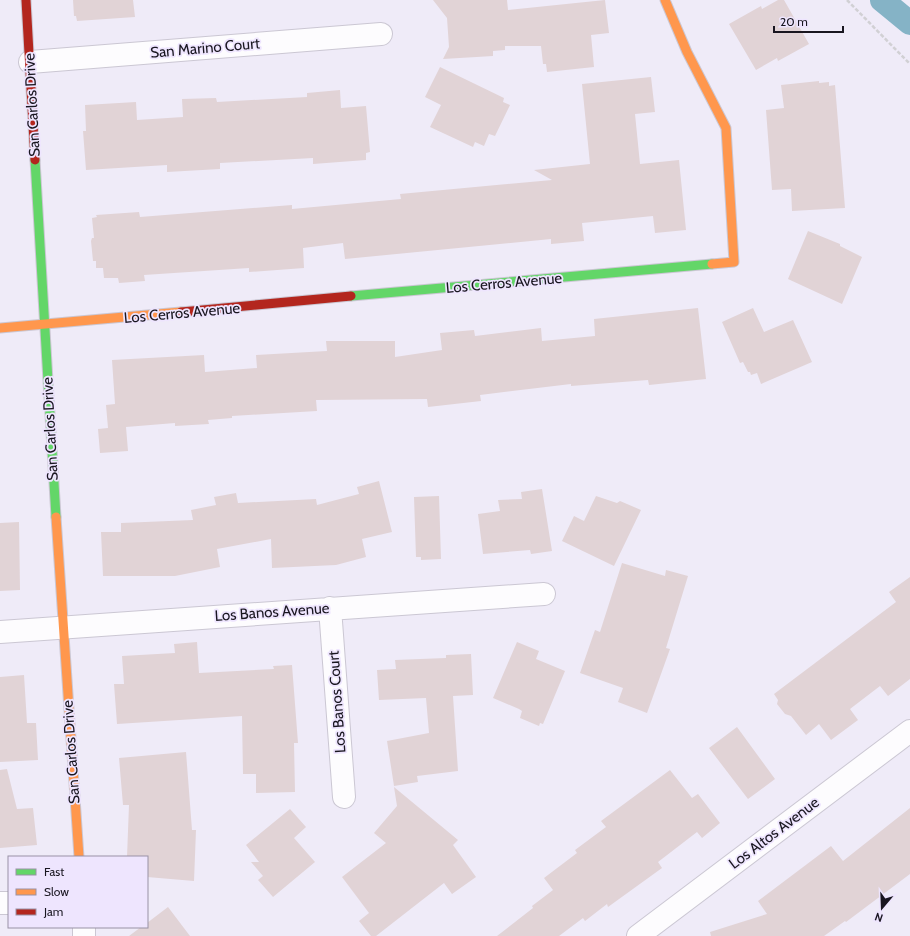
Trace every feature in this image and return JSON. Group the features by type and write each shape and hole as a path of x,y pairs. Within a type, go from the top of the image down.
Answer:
{"street":[{"name":"San Carlos Drive","path":"26,0 62,628 79,856"},
{"name":"Los Cerros Avenue","path":"0,328 44,326 734,262 726,128 687,52 665,0"},
{"name":"San Marino Court","path":"30,62 381,34"},
{"name":"Los Banos Avenue","path":"0,632 544,594"},
{"name":"Los Banos Court","path":"330,608 344,797"},
{"name":"Los Altos Avenue","path":"638,936 910,731"}],"path":[{"path":"847,0 910,64"}],"building":[{"path":"73,0 133,0 135,17 77,21 76,16 74,16"},
{"path":"433,0 507,0 508,10 605,0 609,33 591,35 594,67 547,72 546,64 543,64 541,46 505,46 505,50 493,51 493,56 443,59 449,47 447,18"},
{"path":"778,0 784,0 809,44 778,61 777,58 756,70 729,24 761,6 762,9"},
{"path":"440,67 504,98 503,102 510,105 495,136 489,134 484,146 475,142 473,147 430,127 441,105 425,97"},
{"path":"651,77 655,112 635,114 640,164 679,160 686,230 655,233 653,216 582,223 584,241 551,244 551,239 345,259 343,243 303,248 304,268 249,272 249,268 144,275 145,281 119,283 118,278 104,278 103,268 96,268 96,261 93,261 91,241 92,238 94,238 92,218 97,217 96,215 139,212 140,217 292,205 292,209 401,199 400,194 552,180 534,170 590,164 582,84"},
{"path":"819,81 819,83 829,82 829,86 835,85 845,208 792,211 791,189 772,190 766,110 784,108 781,85"},
{"path":"340,90 341,108 366,106 370,152 366,153 366,160 313,164 313,158 220,163 220,169 167,172 167,165 86,170 83,131 86,131 85,105 136,102 137,120 183,117 182,99 216,98 217,102 307,97 307,93"},
{"path":"808,231 840,244 840,246 862,257 842,304 788,279"},
{"path":"698,308 706,379 649,385 648,380 571,386 571,384 480,395 481,401 428,407 427,399 316,400 317,411 232,416 232,418 208,420 209,424 175,426 175,423 126,427 128,451 100,453 98,429 108,428 106,405 115,404 112,360 204,355 205,372 257,368 256,355 327,351 326,341 395,341 395,357 442,350 440,333 474,330 475,336 541,328 542,341 595,336 594,319"},
{"path":"753,308 764,332 793,320 812,362 761,384 757,373 751,375 743,362 740,363 722,322"},
{"path":"379,481 392,532 362,539 366,557 336,565 272,568 271,539 217,549 220,567 175,576 103,576 101,532 121,532 121,523 193,520 191,510 216,505 214,497 236,493 238,503 316,499 317,505 359,494 357,487"},
{"path":"542,489 552,551 531,554 530,550 483,554 478,514 500,511 498,500 522,499 521,492"},
{"path":"439,496 441,559 421,560 421,557 416,557 414,497"},
{"path":"596,496 617,503 620,501 641,510 614,566 562,541 574,516 584,521"},
{"path":"19,522 20,590 0,591 0,523"},
{"path":"622,563 665,576 666,570 688,576 666,648 670,649 647,713 618,702 623,688 580,673 595,630 600,632"},
{"path":"910,577 910,679 888,696 880,686 850,709 858,720 831,740 819,724 806,735 791,716 785,714 777,704 778,700 774,694 896,602 889,592"},
{"path":"197,642 199,673 274,669 273,666 292,665 298,743 294,743 295,792 256,793 256,774 243,774 242,716 117,724 114,684 124,684 122,656 175,653 174,644"},
{"path":"517,642 539,651 536,659 565,671 543,724 540,723 539,726 520,718 522,711 519,709 493,698"},
{"path":"471,654 473,695 453,696 458,771 417,776 418,782 394,786 387,741 429,733 426,698 379,700 377,670 396,669 395,660 446,658 446,655"},
{"path":"24,675 27,723 36,723 38,760 0,762 0,677"},
{"path":"737,727 775,779 748,799 709,748"},
{"path":"186,752 192,830 196,830 194,881 148,877 148,856 127,856 129,805 123,805 119,758"},
{"path":"7,769 17,809 33,808 37,845 0,848 0,770"},
{"path":"670,770 692,798 698,794 720,823 702,838 697,832 658,862 662,868 608,907 607,904 585,921 583,918 559,936 497,936 533,908 532,906 553,890 544,878 577,853 575,850 606,827 601,821"},
{"path":"394,787 458,840 453,845 476,877 452,894 444,883 376,936 371,936 359,921 369,913 342,877 386,843 374,833 397,806"},
{"path":"910,808 910,874 846,922 845,921 824,936 711,936 710,932 767,914 758,901 831,846 843,861"},
{"path":"290,809 306,827 294,838 315,862 273,897 258,880 263,876 251,862 259,862 246,845"},
{"path":"168,907 190,936 129,936 140,928 148,928 148,922"}],"waterway":[{"path":"882,0 910,23"}],"traffic: fast":[{"path":"35,160 56,517"},
{"path":"351,296 712,264"}],"traffic: slow":[{"path":"665,0 687,52 726,128 734,262 712,264"},
{"path":"0,328 181,312"},
{"path":"56,517 79,856"}],"traffic: jam":[{"path":"26,0 35,160"},
{"path":"181,312 351,296"}]}
